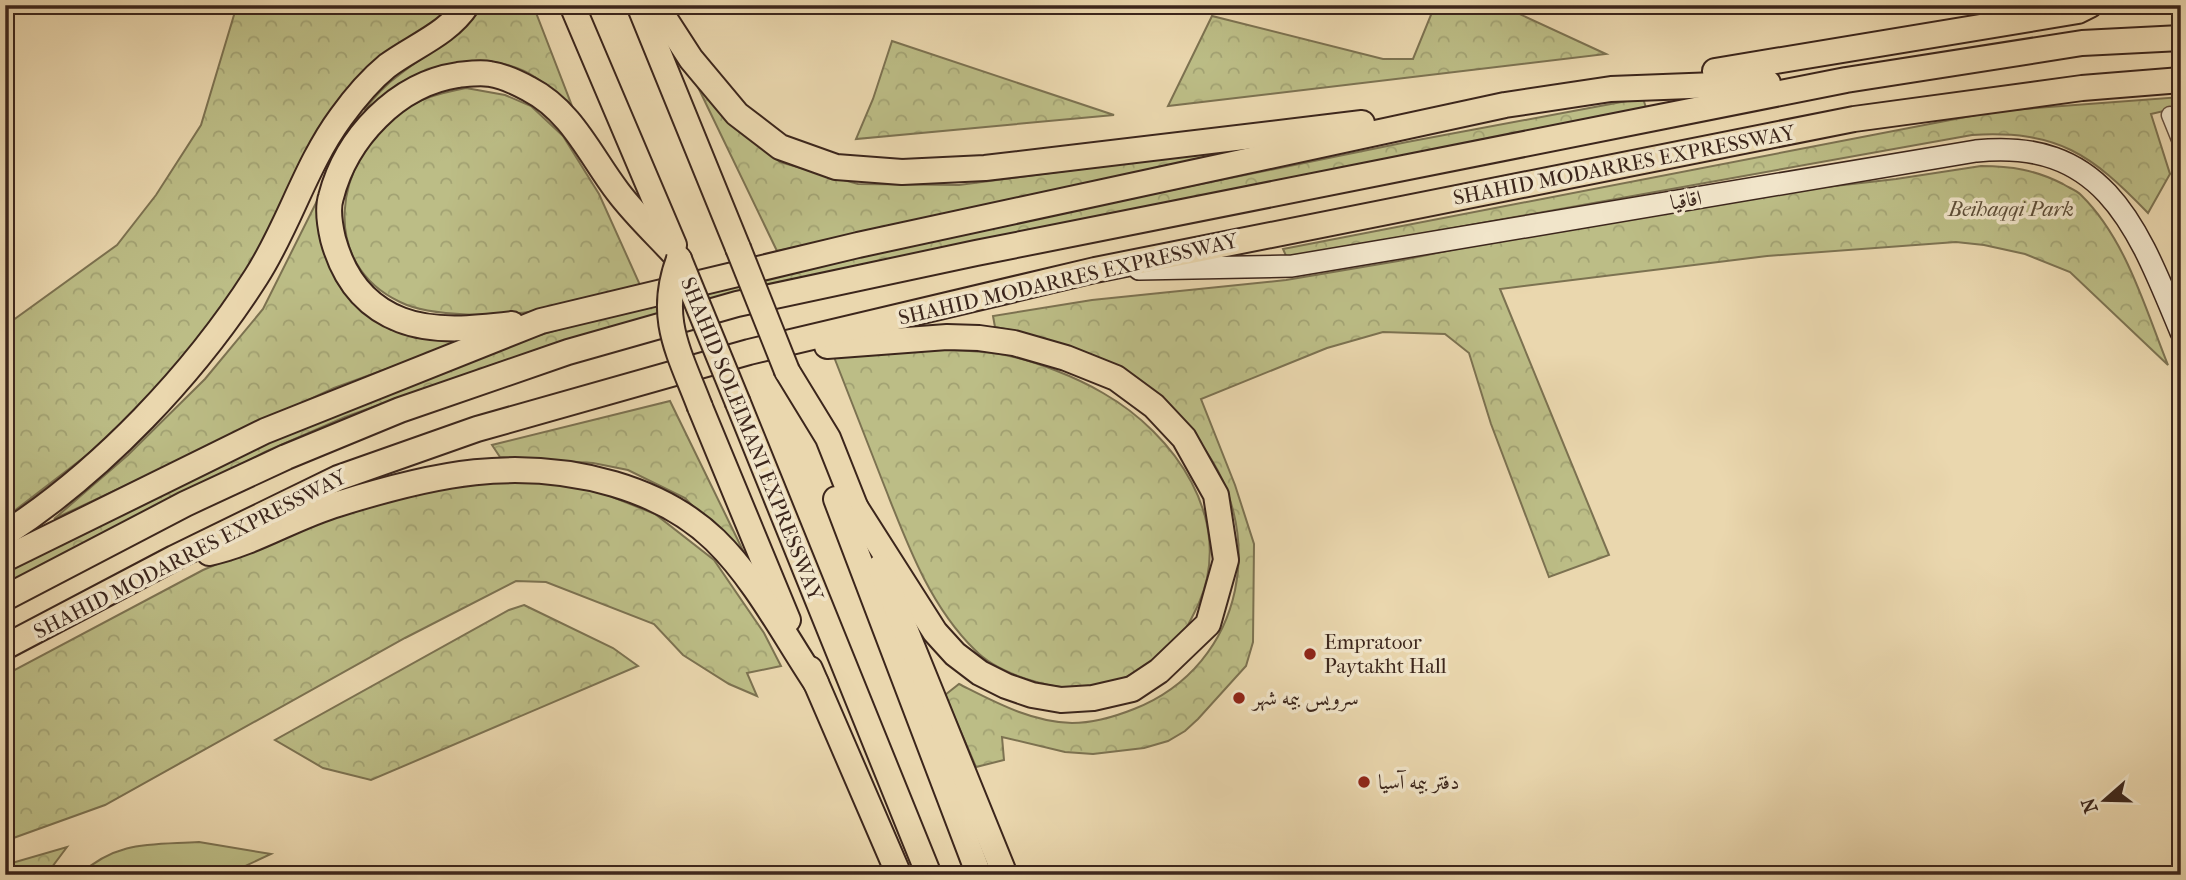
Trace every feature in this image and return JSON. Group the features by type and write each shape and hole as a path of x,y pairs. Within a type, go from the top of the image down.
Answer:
{"highway":[{"path":"5,534 85,475 160,401 225,321 257,275 313,163 340,118 386,67 443,30 467,5"},
{"name":"SHAHID SOLEIMANI EXPRESSWAY","path":"572,5 680,259 929,875"},
{"path":"639,5 787,371 979,875"},
{"path":"656,5 691,59 737,114 780,147 836,167 902,172 985,168 1505,105 2078,11 2090,5"},
{"name":"SHAHID MODARRES EXPRESSWAY","path":"5,598 185,504 286,457 400,410 568,352 737,304 976,253 1846,80 2082,43 2181,38"},
{"path":"541,321 460,327 404,321 383,312 347,278 330,227 330,199 339,175 363,133 386,109 404,96 444,77 466,74 489,73 531,90 567,120 581,136 618,192 680,259 672,278 668,312 678,349 700,407 897,871"},
{"path":"1611,89 1846,80"},
{"name":"SHAHID MODARRES EXPRESSWAY","path":"5,647 174,558 351,473 477,429 749,352 1095,270 1854,119 2082,88 2181,80"},
{"path":"5,559 265,431 541,321 858,245 1505,105"},
{"path":"749,352 947,337 979,338 1014,343 1053,354 1116,378 1154,406 1184,438 1216,495 1226,560 1208,624 1159,671 1132,689 1094,698 1061,700 1032,695 1006,686 980,673 956,654 935,632 856,508"},
{"path":"787,371 828,438 1005,875"},
{"path":"174,558 245,544 335,505 407,484 458,473 516,469 557,471 605,482 658,500 687,517 714,538 742,569 816,683"}],"main road":[{"name":"اقاقیا","path":"1095,270 1292,266 1976,151 2009,149 2046,156 2068,165 2096,182 2119,206 2136,229 2181,332"}],"street":[{"path":"2170,116 2181,142"}],"green space":[{"path":"237,5 456,5 426,31 293,187 244,277 192,351 144,405 87,455 5,518 5,326 117,245 156,195 201,125"},
{"path":"483,5 533,5 572,106 543,82 524,71 501,63 480,61 459,62 420,76 364,110 394,79 464,27"},
{"path":"1435,5 1500,5 1606,54 1168,106 1212,16 1383,59 1413,59"},
{"path":"892,41 1114,115 856,139 873,99"},
{"path":"696,83 731,120 780,162 858,184 959,185 1287,142 1289,148 777,251"},
{"path":"466,88 505,95 531,106 563,136 599,194 640,285 550,309 486,315 430,311 414,307 400,302 374,285 357,263 347,238 345,212 349,185 360,158 376,134 406,108 430,97"},
{"path":"2181,97 2181,107 2151,114 2170,174 2148,213 2109,175 2071,150 2028,137 1972,135 1287,258 1283,249 1997,111"},
{"path":"1643,98 1646,108 1146,207 607,332 498,363 345,417 265,452 5,587 5,567 144,496 470,356 577,324 789,268 1407,142"},
{"path":"343,149 322,233 329,265 339,285 368,316 391,330 483,334 334,388 54,519 128,455 205,379 263,309"},
{"name":"Beihaqqi Park","path":"1981,166 2033,172 2053,179 2081,195 2097,213 2122,253 2168,365 2070,272 2025,254 1984,245 1956,242 1767,256 1500,289 1609,555 1549,577 1491,424 1469,353 1445,334 1383,332 1327,348 1201,399 1235,485 1254,544 1253,642 1246,666 1198,719 1168,741 1144,748 1093,754 1065,752 1002,737 1004,760 976,767 945,695 959,684 1028,715 1057,722 1088,722 1134,709 1172,688 1201,661 1223,627 1235,590 1239,551 1233,511 1219,473 1190,431 1095,358 1031,335 995,327 993,316 1092,300 1286,280 1398,261 1670,205 1896,179"},
{"path":"942,349 1005,355 1042,365 1081,381 1129,410 1153,431 1175,456 1191,482 1203,511 1209,541 1208,572 1199,603 1189,623 1177,641 1162,656 1134,673 1109,683 1081,688 1053,686 1014,674 989,661 975,650 945,613 911,551 834,357"},
{"path":"670,401 752,569 685,498 628,470 593,463 500,457 492,445"},
{"path":"529,477 605,494 655,514 714,560 764,633 781,666 747,673 757,696 729,684 683,655 654,624 546,582 516,581 405,638 105,805 5,841 5,675 203,570 316,522 390,496"},
{"path":"524,605 613,648 638,666 371,780 323,768 275,740 509,610"},
{"path":"199,842 271,854 226,875 79,875 93,864 121,850 136,846"},
{"path":"67,847 46,875 5,875 5,865"}],"place":[{"name":"Empratoor Paytakht Hall","path":"1310,654"},
{"name":"سرویس بیمه شهر","path":"1239,698"},
{"name":"دفتر بیمه آسیا","path":"1364,782"}]}
